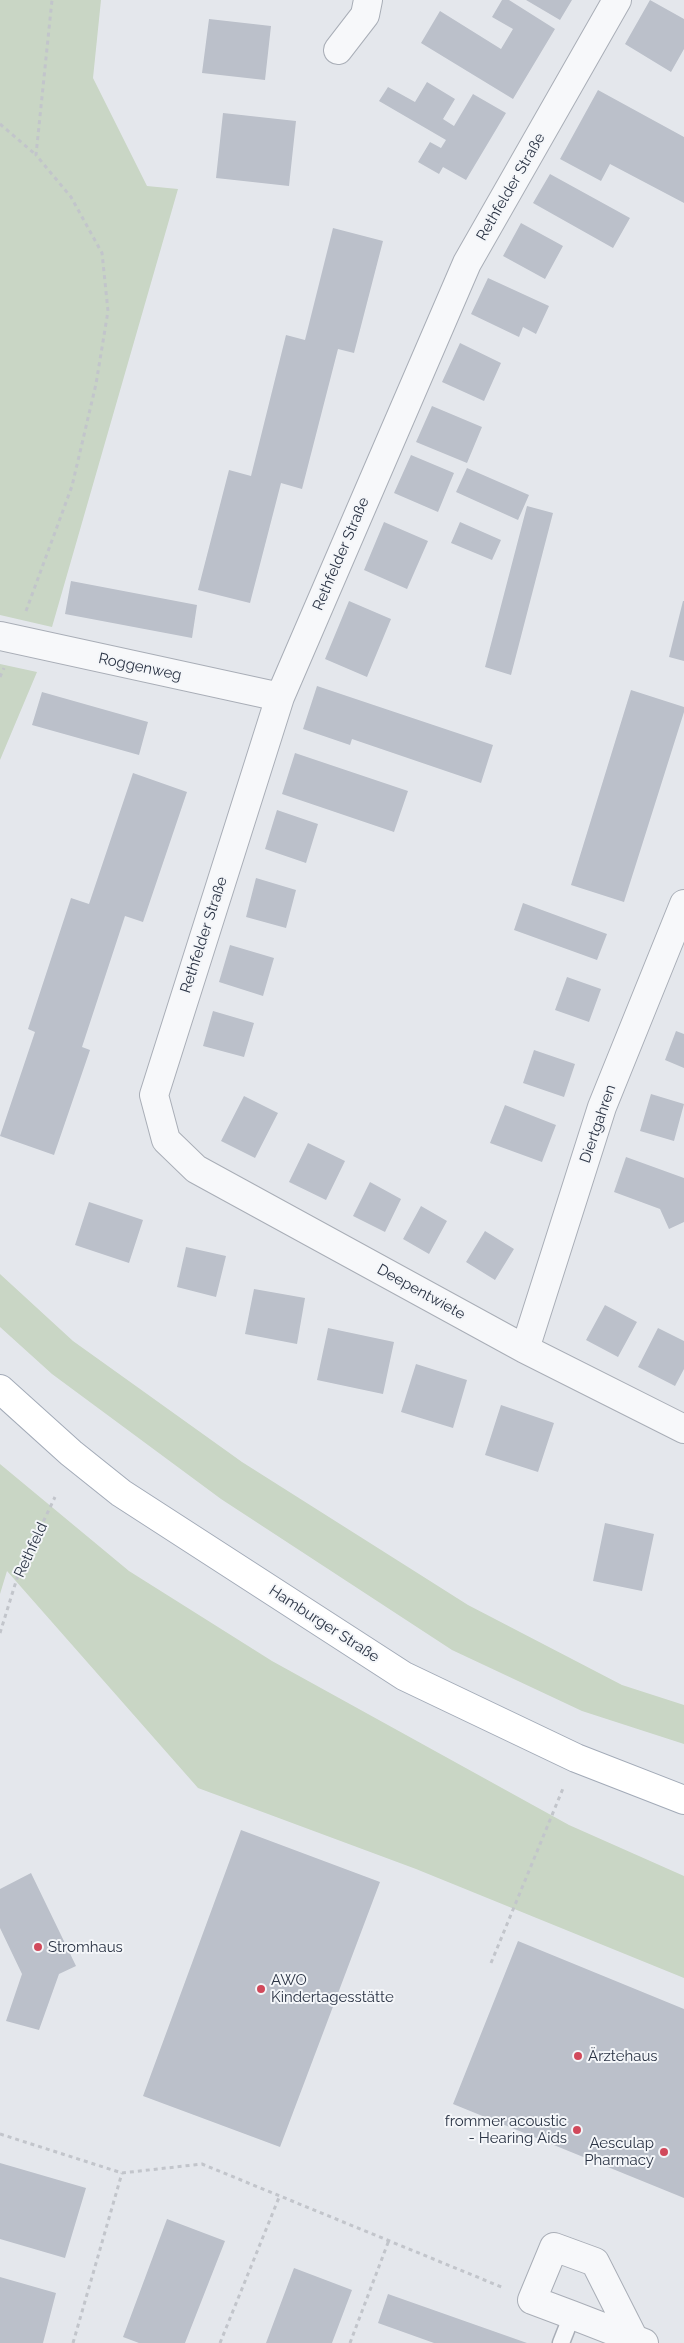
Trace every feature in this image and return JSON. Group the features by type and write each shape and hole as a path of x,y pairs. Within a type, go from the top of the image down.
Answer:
{"main road":[{"name":"Hamburger Straße","path":"0,1388 71,1453 121,1493 404,1676 576,1758 684,1800"}],"street":[{"path":"338,50 365,16 368,0"},
{"name":"Rethfelder Straße","path":"166,1140 154,1095 280,697 467,263 617,0"},
{"name":"Roggenweg","path":"8,638 280,697"},
{"name":"Diertgahren","path":"525,1349 602,1107 684,904"},
{"name":"Deepentwiete","path":"166,1140 196,1169 525,1349 684,1429"},
{"path":"554,2247 595,2262 639,2341 532,2300 554,2247"}],"lane":[{"path":"562,2343 572,2315"}],"path":[{"path":"36,155 52,0"},
{"path":"0,124 36,155 71,197 102,253 108,311 96,384 72,486 8,638 0,677"},
{"name":"Rethfeld","path":"0,1633 18,1575 55,1497"},
{"path":"491,1963 576,1758"},
{"path":"0,2134 122,2173 202,2164 532,2300"},
{"path":"72,2343 122,2173"},
{"path":"220,2343 280,2196"},
{"path":"350,2343 389,2240"}],"green space":[{"path":"0,0 101,0 93,78 147,186 178,189 52,627 0,615"},
{"path":"0,664 37,672 0,760"},
{"path":"0,1274 73,1341 242,1462 468,1605 622,1685 684,1705 684,1744 582,1711 452,1650 221,1499 52,1374 0,1327"},
{"path":"0,1464 129,1571 272,1661 569,1825 684,1876 684,1978 416,1869 198,1788 7,1571 0,1594"}],"building":[{"path":"502,0 509,0 555,29 513,99 421,43 440,11 501,49 513,29 492,17"},
{"path":"526,0 572,0 560,20"},
{"path":"650,0 684,19 684,49 671,72 625,44"},
{"path":"209,19 271,26 265,80 202,73"},
{"path":"427,82 455,99 443,119 454,126 473,94 506,113 466,180 443,167 439,174 418,162 430,142 441,148 446,140 379,101 388,87 415,102"},
{"path":"598,90 684,137 684,203 610,164 601,181 560,159"},
{"path":"223,113 296,121 289,186 216,178"},
{"path":"550,174 630,218 613,248 533,203"},
{"path":"521,223 563,246 545,279 503,256"},
{"path":"333,228 383,241 354,353 338,349 302,489 281,483 250,603 198,590 229,470 251,476 286,335 305,340"},
{"path":"488,278 549,306 536,334 523,327 519,337 471,314"},
{"path":"460,343 501,363 484,401 442,382"},
{"path":"432,406 482,427 467,463 416,442"},
{"path":"411,455 454,473 438,512 394,493"},
{"path":"467,468 529,495 518,520 456,492"},
{"path":"527,506 553,513 511,675 485,667"},
{"path":"384,522 428,541 407,589 364,570"},
{"path":"460,522 501,540 492,560 451,543"},
{"path":"71,581 197,605 192,638 65,614"},
{"path":"349,601 391,619 367,677 325,659"},
{"path":"684,601 684,661 669,657"},
{"path":"317,686 493,745 481,783 352,739 350,745 303,729"},
{"path":"631,690 684,707 684,712 624,902 571,885"},
{"path":"42,692 148,722 139,755 32,725"},
{"path":"295,753 408,791 394,832 282,794"},
{"path":"133,773 187,792 143,922 125,916 82,1047 90,1050 54,1155 0,1136 35,1032 28,1029 71,898 89,904"},
{"path":"277,810 318,824 306,863 265,849"},
{"path":"256,878 296,890 286,928 246,917"},
{"path":"523,903 607,934 597,960 514,930"},
{"path":"230,945 274,958 263,996 219,982"},
{"path":"567,977 601,989 589,1022 555,1010"},
{"path":"213,1011 254,1023 244,1057 203,1046"},
{"path":"676,1031 684,1034 684,1068 665,1060"},
{"path":"534,1050 575,1064 564,1097 523,1083"},
{"path":"651,1094 684,1104 674,1141 640,1131"},
{"path":"244,1096 278,1113 255,1158 221,1141"},
{"path":"505,1105 556,1125 542,1162 490,1143"},
{"path":"308,1143 345,1161 326,1200 289,1182"},
{"path":"626,1157 684,1178 684,1222 669,1229 660,1209 614,1192"},
{"path":"370,1182 401,1199 385,1232 353,1216"},
{"path":"89,1202 143,1220 129,1263 75,1245"},
{"path":"421,1206 447,1221 429,1254 403,1239"},
{"path":"485,1231 514,1249 495,1280 466,1262"},
{"path":"186,1247 226,1256 216,1297 177,1287"},
{"path":"254,1289 305,1298 297,1344 245,1334"},
{"path":"605,1305 637,1322 618,1357 586,1340"},
{"path":"328,1328 394,1342 383,1394 317,1380"},
{"path":"658,1328 684,1341 684,1369 675,1386 638,1367"},
{"path":"416,1364 467,1380 453,1428 401,1412"},
{"path":"501,1405 554,1423 538,1472 485,1455"},
{"path":"605,1523 654,1534 642,1591 593,1581"},
{"name":"AWO Kindertagesstätte","path":"241,1830 380,1882 280,2147 143,2096"},
{"name":"Stromhaus","path":"31,1873 76,1966 59,1974 39,2030 6,2021 22,1974 0,1928 0,1889"},
{"name":"Ärztehaus","path":"518,1941 684,2009 684,2198 453,2104"},
{"path":"0,2163 86,2188 65,2258 0,2239"},
{"path":"167,2219 225,2241 185,2343 139,2343 123,2337"},
{"path":"294,2268 352,2290 332,2343 266,2343"},
{"path":"0,2277 56,2293 43,2343 0,2343"},
{"path":"388,2294 527,2343 434,2343 378,2323"}],"place":[{"name":"Stromhaus","path":"38,1947"},
{"name":"AWO Kindertagesstätte","path":"261,1989"},
{"name":"Ärztehaus","path":"578,2056"},
{"name":"frommer acoustic - Hearing Aids","path":"577,2130"},
{"name":"Aesculap Pharmacy","path":"664,2152"}]}
